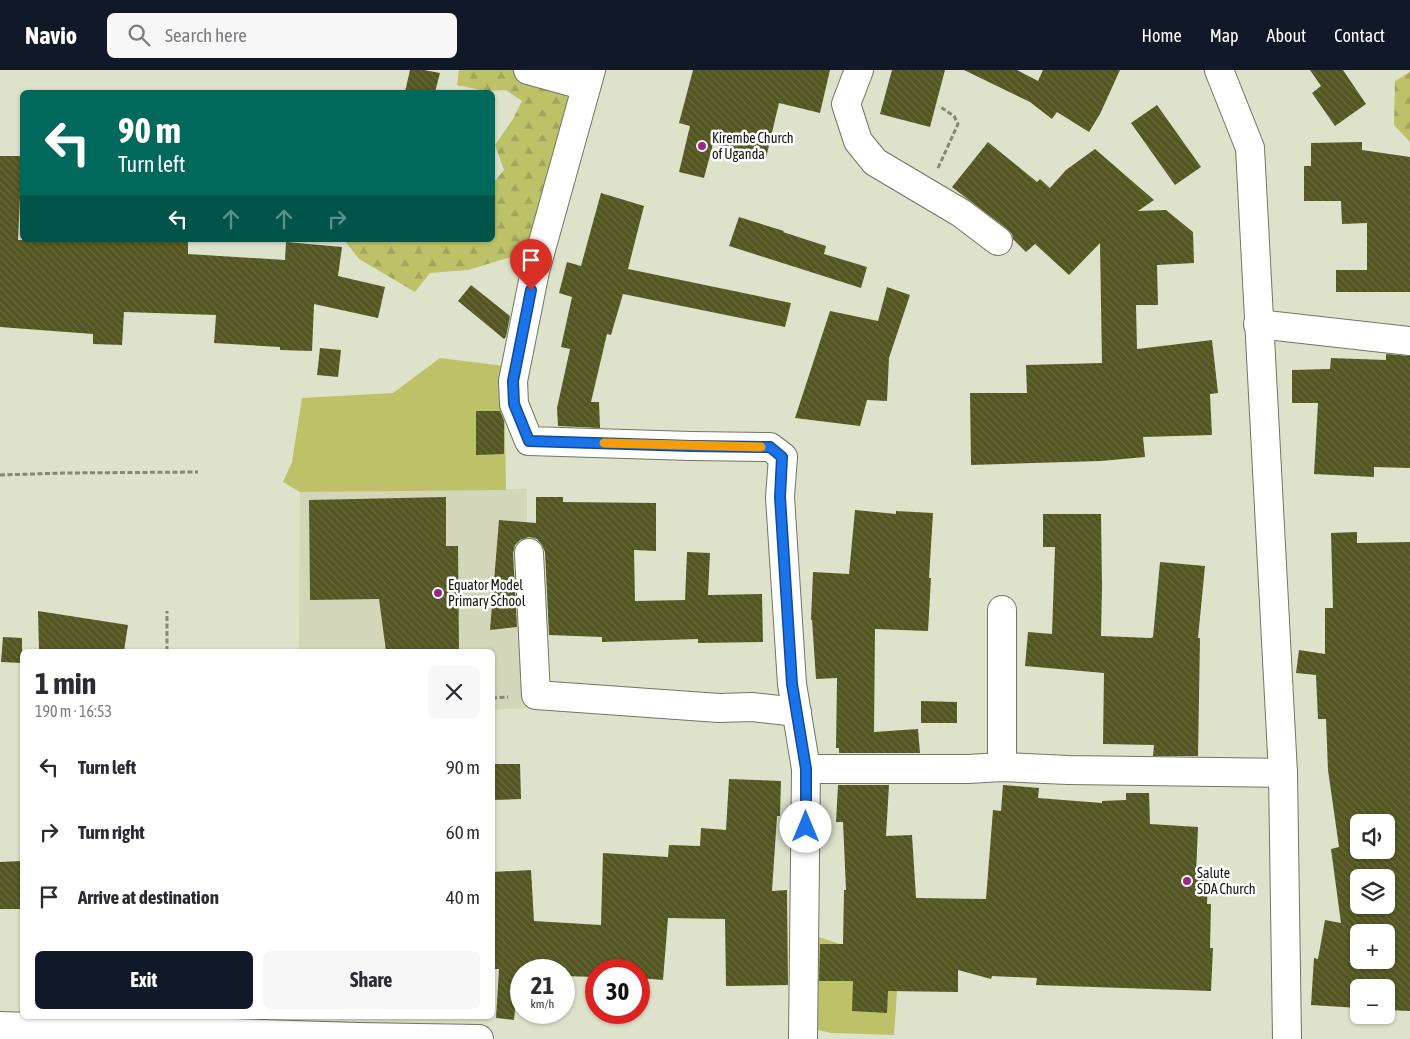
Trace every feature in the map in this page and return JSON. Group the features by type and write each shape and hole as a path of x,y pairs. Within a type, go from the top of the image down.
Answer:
{"street":[{"path":"528,70 588,78 535,271 513,381 514,404 529,441 770,447 782,457 780,497 792,684 806,769 803,1039"},
{"path":"859,70 846,104 858,141 875,162 926,194 961,213 998,242"},
{"path":"1219,70 1250,148 1283,773 1286,1039"},
{"path":"1258,324 1410,341"},
{"path":"528,553 536,695 719,708 752,707 798,712"},
{"path":"1002,610 1002,767"},
{"path":"806,769 968,769 1002,767 1068,770 1283,773"},
{"path":"0,1026 479,1039"}],"path":[{"path":"926,194 958,124 954,116 939,106"},
{"path":"0,475 198,472"},
{"path":"166,649 168,611"}],"shaded area":[{"path":"527,489 527,708 495,710 495,649 299,649 300,492"}],"green space":[{"path":"459,70 544,70 584,106 527,252 468,270 430,273 415,292 359,259 346,242 495,242 495,181 504,170 495,145 513,119 522,101 506,90 480,90 457,85"},
{"path":"1410,72 1410,142 1394,125 1395,81"},
{"path":"440,358 504,366 506,490 300,492 283,482 292,462 302,398 393,393"},
{"path":"810,934 899,964 894,1035 831,1033 813,1029"}],"building":[{"path":"410,70 440,73 436,90 405,90"},
{"path":"693,70 830,70 820,113 779,103 766,158 713,144 704,178 679,172 690,126 679,123"},
{"path":"892,70 945,70 930,127 880,114"},
{"path":"964,70 1017,70 1038,81 1043,70 1120,70 1100,114 1089,132 1057,112 1052,119 1030,102"},
{"path":"1310,70 1343,70 1366,104 1335,126 1312,93 1321,86"},
{"path":"1157,105 1201,167 1175,185 1131,123"},
{"path":"988,142 1037,182 1040,179 1050,188 1066,170 1095,149 1154,200 1138,211 1166,210 1193,232 1194,263 1157,265 1158,305 1136,305 1137,349 1212,340 1218,393 1210,394 1212,435 1143,437 1145,457 1101,461 971,465 970,393 1027,393 1026,365 1102,363 1100,243 1069,275 1035,244 1026,252 1013,239 1012,234 1007,229 952,187"},
{"path":"1362,142 1362,150 1410,157 1410,292 1336,292 1336,270 1367,270 1367,223 1342,224 1341,201 1304,201 1304,166 1311,166 1311,143"},
{"path":"0,156 20,156 18,240 20,242 188,242 188,254 285,260 286,242 342,247 338,276 385,287 378,318 314,304 312,351 280,350 280,347 214,343 216,315 124,312 122,345 93,344 93,334 0,327"},
{"path":"601,193 644,206 628,269 791,303 785,327 623,294 611,335 607,334 591,402 599,402 600,428 558,426 557,408 570,349 561,347 572,297 559,293 567,262 581,266"},
{"path":"739,217 826,246 824,254 867,267 861,288 729,246"},
{"path":"471,285 510,316 504,339 458,301"},
{"path":"887,287 910,295 889,358 887,401 867,400 860,426 795,418 830,311 878,321"},
{"path":"320,348 341,350 338,377 317,375"},
{"path":"1386,354 1410,356 1410,468 1374,467 1374,477 1314,474 1318,403 1292,403 1292,370 1330,369 1331,358 1386,360"},
{"path":"476,411 500,411 504,421 504,454 476,455"},
{"path":"446,497 446,546 458,546 459,649 386,649 379,599 310,600 309,500"},
{"path":"536,497 563,497 563,502 656,503 656,551 634,550 635,601 685,600 687,552 710,553 708,595 762,594 763,642 698,643 698,639 602,642 602,637 549,635 545,552 537,539 529,537 520,540 515,545 513,553 517,627 490,630 499,520 536,523"},
{"path":"855,510 896,514 896,511 933,513 928,631 875,629 874,732 918,729 920,753 839,753 839,748 836,748 837,678 816,679 811,620 813,572 849,574"},
{"path":"1043,514 1101,514 1101,636 1153,637 1160,562 1205,566 1198,638 1200,638 1198,756 1153,756 1154,745 1103,744 1104,673 1025,666 1028,632 1052,634 1055,547 1043,547"},
{"path":"1357,532 1357,543 1410,542 1410,1011 1395,1010 1395,979 1350,979 1350,1007 1311,1005 1314,958 1318,959 1325,920 1341,923 1331,849 1339,847 1328,770 1326,719 1318,719 1316,675 1296,673 1299,650 1325,654 1325,608 1333,608 1331,533"},
{"path":"38,611 128,625 124,649 39,649"},
{"path":"3,637 22,638 20,663 1,662"},
{"path":"921,701 957,702 957,723 921,723"},
{"path":"495,764 520,764 521,799 495,800"},
{"path":"729,779 781,781 780,816 777,816 772,891 787,890 788,985 726,986 725,919 668,918 663,980 650,979 650,959 585,959 585,977 575,976 575,959 510,959 510,1020 496,1018 499,969 495,969 495,872 531,870 534,921 601,925 603,853 668,857 669,845 700,846 701,828 726,830"},
{"path":"838,785 889,785 886,836 912,835 916,898 986,899 993,810 1001,811 1003,785 1039,788 1038,798 1102,803 1102,801 1126,800 1126,793 1149,793 1150,824 1198,827 1196,875 1208,875 1207,904 1211,904 1210,948 1213,948 1211,991 1036,985 1037,978 992,976 991,979 958,970 958,992 888,991 887,1013 852,1011 853,981 819,981 820,944 843,944 844,890 846,890 843,822 836,822"},
{"path":"20,861 20,909 0,909 0,862"}],"slow traffic":[{"path":"604,443 761,447"}],"place":[{"name":"Kirembe Church of Uganda","path":"702,146"},
{"name":"Equator Model Primary School","path":"438,593"},
{"name":"Salute SDA Church","path":"1187,881"}],"route":[{"path":"531,290 513,381 514,404 529,441 770,447 782,457 780,497 792,684 806,769 806,827"}]}
